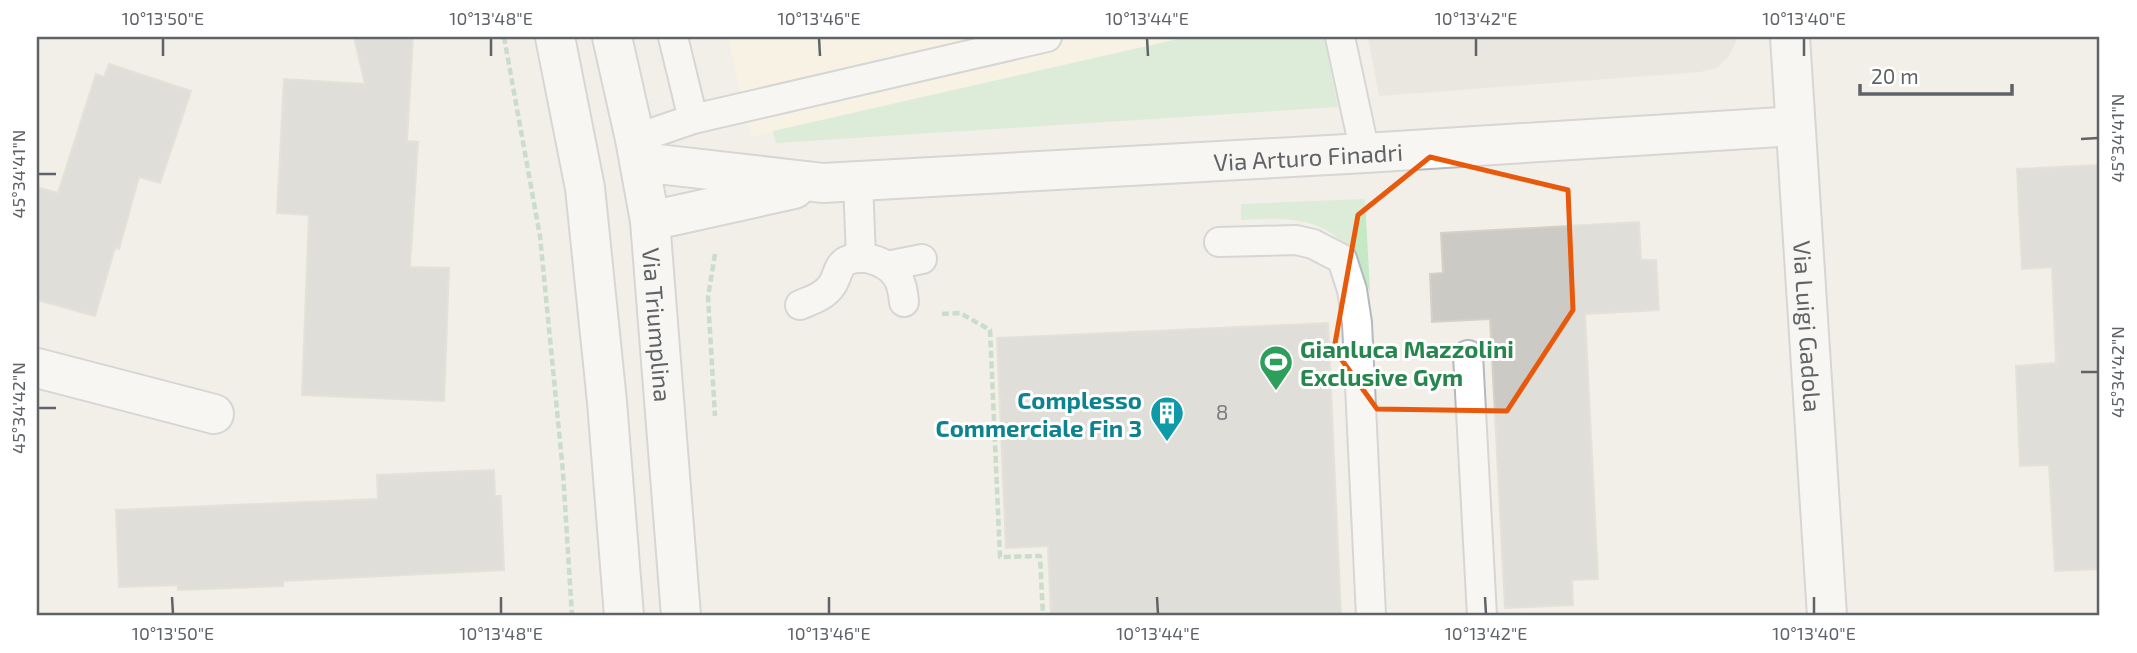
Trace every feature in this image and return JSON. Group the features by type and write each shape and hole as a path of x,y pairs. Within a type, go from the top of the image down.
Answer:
{"street":[{"path":"555,37 584,188 607,402 624,616"},
{"name":"Via Triumplina","path":"612,37 650,221 681,616"},
{"name":"Via Luigi Gadola","path":"1790,37 1827,616"},
{"name":"Via Arturo Finadri","path":"841,182 1795,126"},
{"path":"637,151 841,182"},
{"path":"650,221 841,182"},
{"path":"37,368 215,414"}],"lane":[{"path":"673,37 693,118"},
{"path":"637,151 693,118 1047,37"},
{"path":"1340,37 1365,153"},
{"path":"841,182 874,262 897,276 904,302"},
{"path":"1219,242 1296,240 1314,244 1342,260 1352,290 1357,323 1371,616"},
{"path":"800,305 826,292 844,262 922,259"},
{"path":"1468,355 1482,616"}],"path":[{"path":"504,37 540,236 563,472 572,616"},
{"path":"715,418 708,298 716,246"},
{"path":"932,315 960,313 990,330 1000,557 1040,556 1043,616"}],"highlighted area":[{"path":"1430,157 1568,190 1573,310 1507,411 1377,409 1334,349 1358,215"}],"shaded area":[{"path":"728,37 1187,37 751,137"},
{"path":"1368,37 1737,39 1729,56 1717,68 1700,72 1379,96"}],"green space":[{"path":"1187,37 1324,37 1338,107 776,143 773,131"},
{"path":"1365,199 1370,292 1353,254 1322,228 1296,220 1241,220 1241,204"}],"building":[{"path":"354,37 413,37 407,141 418,142 410,267 449,268 444,401 302,395 309,215 277,213 284,79 365,84"},
{"path":"109,64 191,91 160,183 139,177 119,249 115,248 95,316 37,300 37,187 58,193 96,74 104,77"},
{"path":"2100,165 2100,569 2055,571 2049,465 2020,466 2016,366 2056,363 2052,267 2022,269 2017,169"},
{"path":"1639,222 1641,260 1656,260 1659,310 1585,314 1598,579 1572,580 1573,605 1505,608 1490,319 1432,322 1430,274 1443,273 1441,233"},
{"name":"Complesso Commerciale Fin 3","path":"1328,323 1341,616 1051,616 1048,546 1006,548 997,338"},
{"path":"494,470 495,496 501,496 504,570 283,581 283,586 178,590 178,585 119,587 116,510 378,499 377,475"}],"place":[{"name":"Gianluca Mazzolini Exclusive Gym","path":"1276,392"},
{"name":"Complesso Commerciale Fin 3","path":"1167,443"}]}
